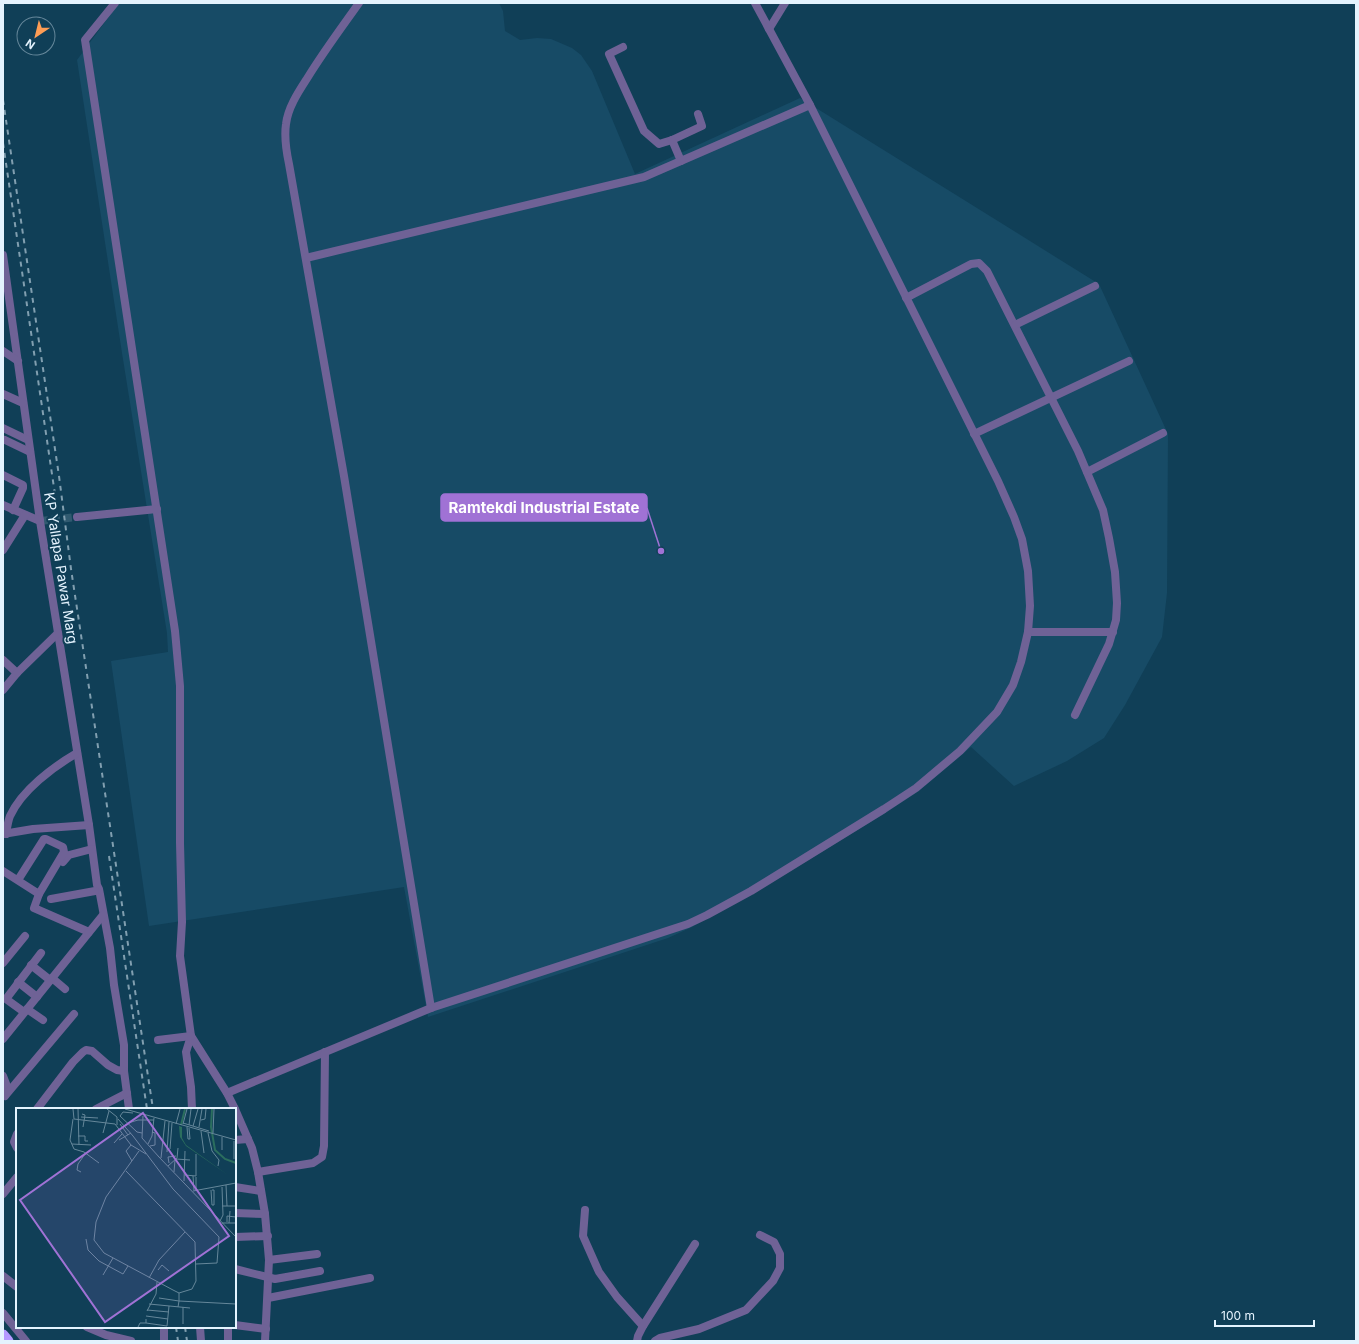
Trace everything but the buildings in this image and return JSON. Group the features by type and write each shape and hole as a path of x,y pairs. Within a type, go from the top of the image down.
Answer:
{"highway":[{"path":"3,1335 8,1341"}],"street":[{"path":"115,3 85,40 176,631 180,686 180,843 182,922 180,956 191,1036 227,1093 234,1108"},
{"path":"359,3 324,52 297,95 286,122 286,148 344,476 431,1008"},
{"path":"227,1093 431,1008 688,924 707,915 751,891 916,788 954,756 982,729 997,712 1013,685 1021,662 1028,632 1030,606 1028,571 1022,539 1014,517 810,105 755,3"},
{"path":"769,30 785,3"},
{"path":"623,47 609,54 644,132 659,144 672,140 702,126 698,114"},
{"path":"306,258 644,178 810,105"},
{"path":"672,140 681,161"},
{"name":"KP Yallapa Pawar Marg","path":"3,256 40,522 89,825 96,888 99,890 102,916 110,948 124,1045 124,1071 129,1108"},
{"path":"906,298 971,264 979,262 987,271 1051,398 1087,472 1103,510 1115,572 1117,604 1116,620 1109,644 1075,715"},
{"path":"1014,325 1095,286"},
{"path":"3,351 18,361"},
{"path":"974,434 1129,361"},
{"path":"3,394 23,403"},
{"path":"3,428 28,440"},
{"path":"1087,472 1163,433"},
{"path":"5,440 30,452"},
{"path":"3,475 23,485 23,488 6,508 40,522"},
{"path":"78,517 157,508"},
{"path":"3,550 25,515"},
{"path":"1028,632 1113,632"},
{"path":"3,690 17,673 58,633"},
{"path":"3,660 17,673"},
{"path":"77,753 59,764 26,793 10,816 4,834 33,829 89,825"},
{"path":"18,880 44,839 46,838 64,847 64,852 39,894 34,908 89,932"},
{"path":"50,887 64,858 69,854 92,849"},
{"path":"3,871 39,894"},
{"path":"51,899 96,888"},
{"path":"3,1039 102,916"},
{"path":"3,963 24,936"},
{"path":"41,952 6,999 44,1020"},
{"path":"31,965 65,989"},
{"path":"18,982 37,996"},
{"path":"4,1098 74,1014"},
{"path":"158,1040 191,1036"},
{"path":"191,1036 186,1052 191,1087 192,1108"},
{"path":"38,1108 73,1062 82,1052 86,1050 92,1051 117,1070 124,1071"},
{"path":"258,1172 313,1163 322,1158 324,1146 325,1052"},
{"path":"3,1076 8,1089 4,1098"},
{"path":"98,1108 127,1093"},
{"path":"236,1111 252,1148 258,1172 268,1236 269,1278 265,1341"},
{"path":"16,1137 14,1142 16,1146"},
{"path":"236,1140 248,1139"},
{"path":"3,1194 16,1179"},
{"path":"236,1187 261,1191"},
{"path":"585,1210 583,1236 599,1272 617,1298 643,1326"},
{"path":"236,1213 265,1214"},
{"path":"655,1341 660,1338 699,1329 746,1310 773,1281 780,1268 780,1254 774,1242 760,1235"},
{"path":"236,1236 268,1236"},
{"path":"637,1341 643,1326 695,1244"},
{"path":"269,1260 317,1254"},
{"path":"236,1269 269,1278 281,1279 320,1271"},
{"path":"3,1276 16,1286"},
{"path":"268,1298 370,1278"},
{"path":"3,1313 26,1341"},
{"path":"236,1325 266,1329"},
{"path":"89,1328 106,1338 131,1341"},
{"path":"164,1328 164,1341"},
{"path":"200,1328 201,1341"},
{"path":"228,1328 228,1341"}],"shaded area":[{"path":"119,3 499,3 503,11 505,31 520,40 537,38 551,39 572,48 581,55 592,71 635,174 800,98 1099,284 1168,434 1167,593 1162,637 1125,705 1104,738 1067,761 1014,786 971,747 919,791 884,814 774,881 692,927 668,938 428,1017 404,887 149,926 111,661 168,652 167,633 77,60"}],"tunnel":[{"path":"40,521 77,517"}],"railway":[{"path":"3,100 59,476 71,569 153,1108"},
{"path":"3,143 57,508"},
{"path":"109,856 147,1108"},
{"path":"176,1328 178,1341"},
{"path":"185,1328 187,1341"}],"place":[{"name":"Ramtekdi Industrial Estate","path":"661,551"}]}
